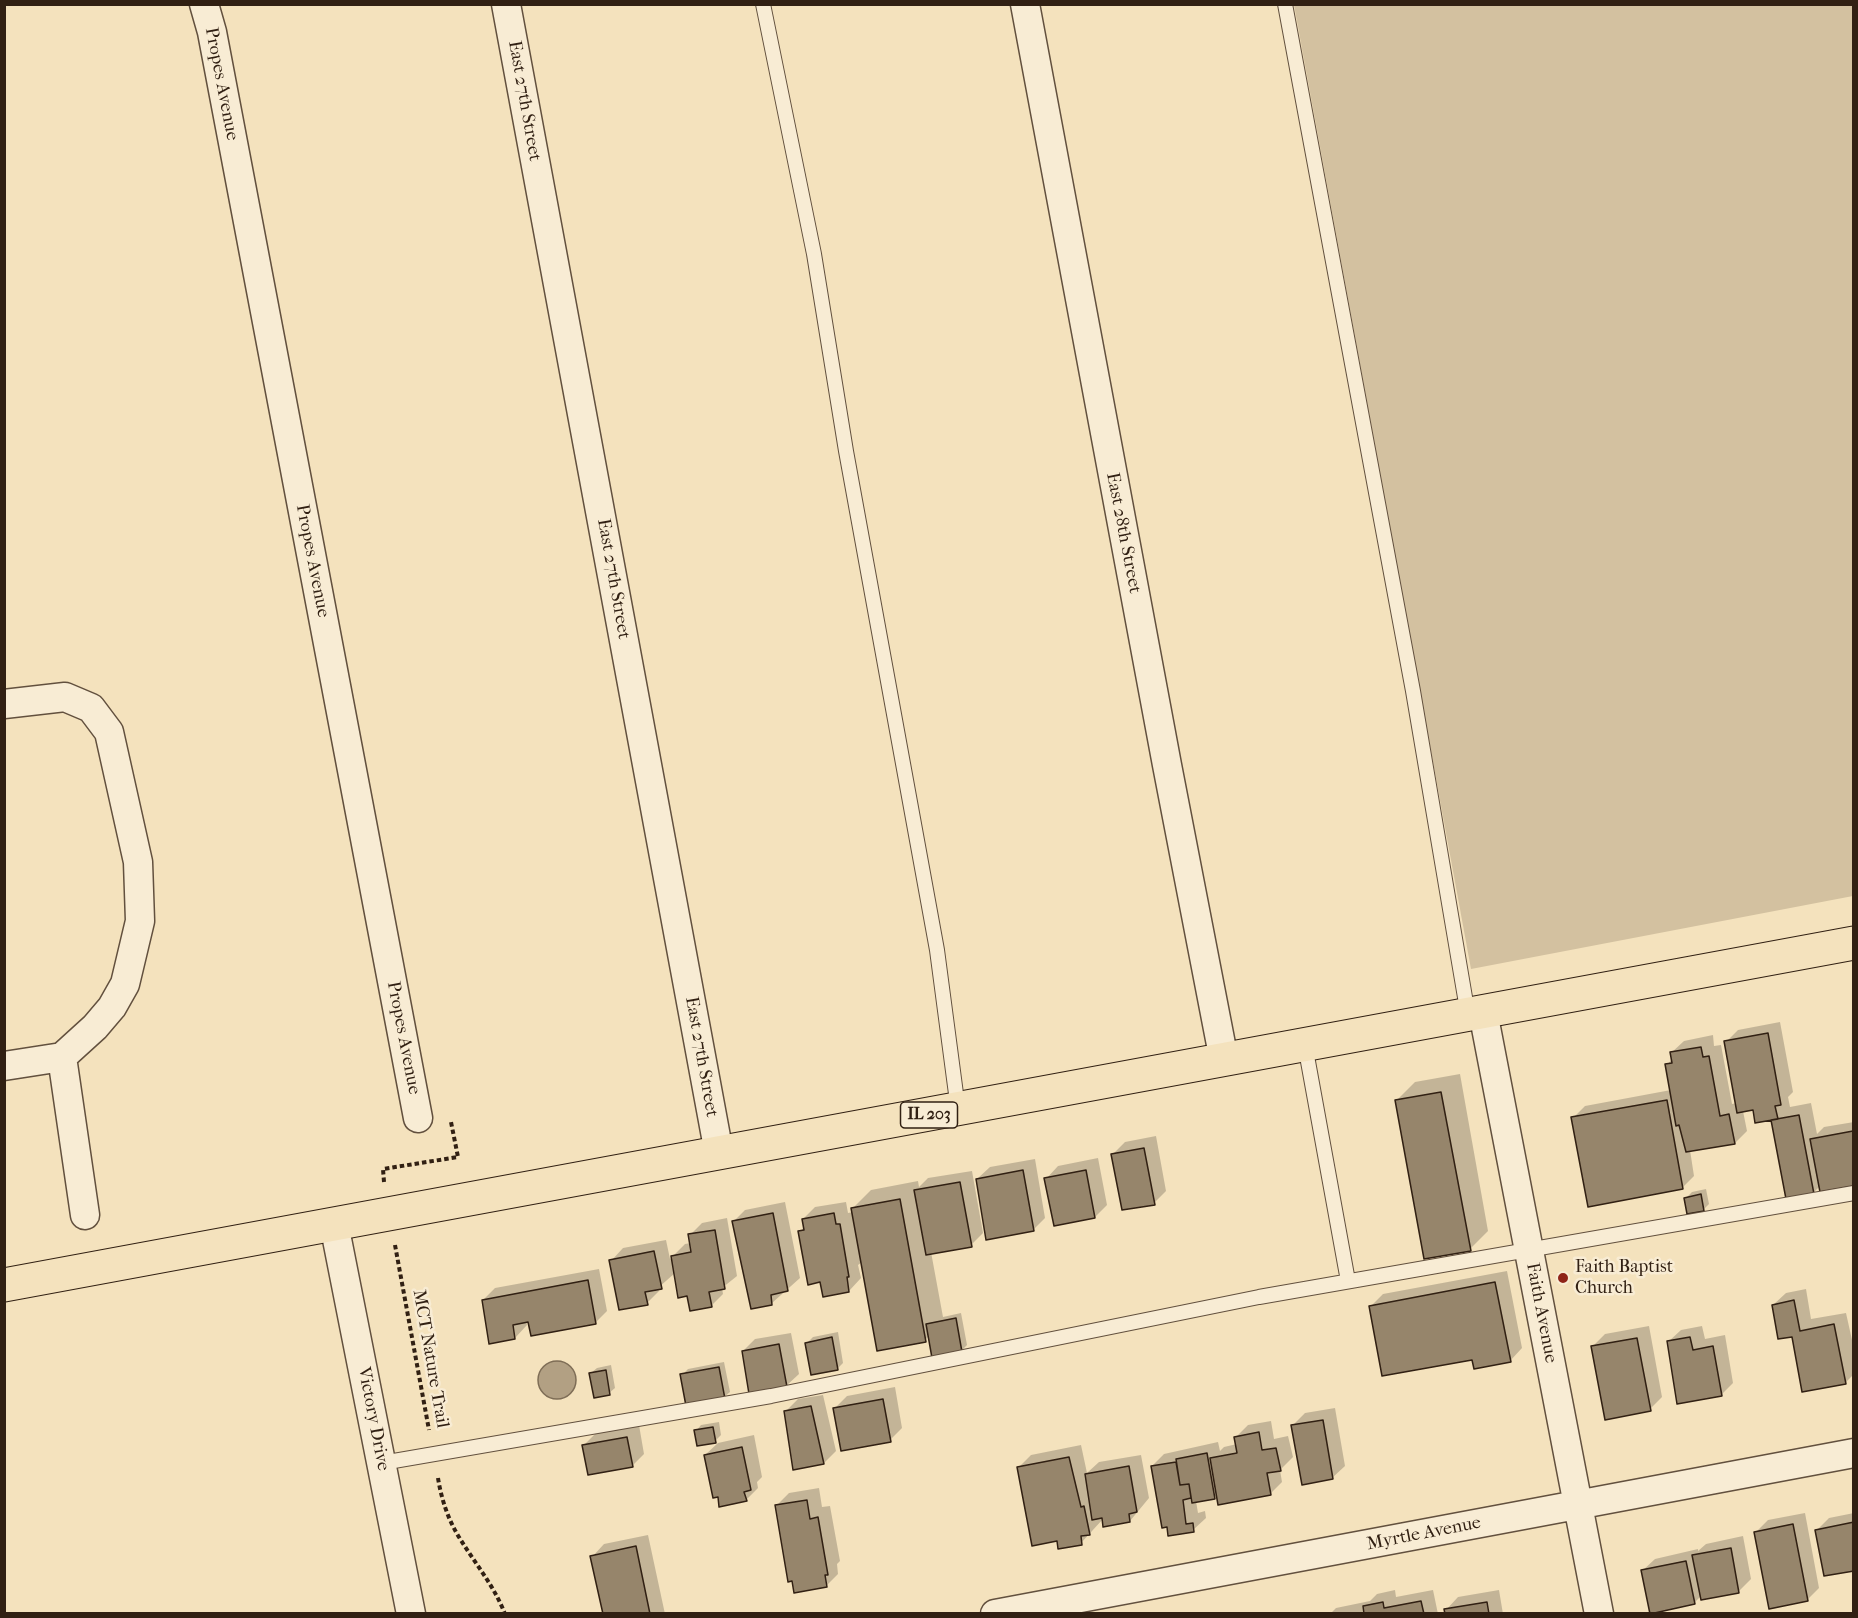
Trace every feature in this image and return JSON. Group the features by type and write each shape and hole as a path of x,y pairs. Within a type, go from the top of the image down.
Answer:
{"main road":[{"name":"IL 203","path":"4,1285 1854,943"}],"street":[{"name":"Propes Avenue","path":"204,4 212,32 418,1118"},
{"name":"East 27th Street","path":"506,4 719,1153"},
{"name":"East 28th Street","path":"1025,4 1224,1060"},
{"path":"4,704 64,697 91,708 109,732 138,862 140,921 125,984 112,1007 95,1027 62,1057 4,1066"},
{"name":"Faith Avenue","path":"1475,1014 1529,1249 1599,1614"},
{"path":"62,1057 85,1215"},
{"name":"Victory Drive","path":"334,1224 411,1614"},
{"name":"Myrtle Avenue","path":"995,1614 1854,1454"}],"lane":[{"path":"763,4 814,254 846,451 937,950 958,1109"},
{"path":"1285,4 1475,1014"},
{"path":"1305,1045 1348,1281"},
{"path":"382,1463 771,1396 1258,1297 1854,1193"}],"path":[{"name":"MCT Nature Trail","path":"458,1157 383,1170 433,1454 446,1511 455,1531 499,1597 505,1614"}],"shaded area":[{"path":"1294,5 1853,5 1853,896 1471,969"},
{"path":"557,1361 564,1362 570,1367 575,1373 575,1387 570,1393 564,1398 557,1399 550,1398 544,1393 539,1387 538,1380 539,1373 544,1367 550,1362"}],"building":[{"path":"1768,1033 1781,1105 1775,1106 1778,1119 1755,1123 1753,1110 1737,1113 1724,1041"},
{"path":"1701,1047 1703,1057 1709,1056 1720,1116 1729,1114 1735,1144 1686,1152 1679,1125 1676,1126 1665,1064 1672,1063 1670,1052"},
{"path":"1441,1092 1471,1251 1424,1259 1395,1100"},
{"path":"1667,1100 1683,1189 1588,1207 1571,1117"},
{"path":"1799,1115 1814,1194 1786,1199 1771,1120"},
{"path":"1853,1131 1854,1186 1820,1192 1810,1139"},
{"path":"1144,1148 1155,1205 1122,1210 1111,1154"},
{"path":"1023,1170 1034,1231 986,1240 976,1179"},
{"path":"1086,1170 1095,1218 1054,1226 1044,1178"},
{"path":"960,1182 972,1247 926,1255 914,1190"},
{"path":"1701,1194 1704,1211 1687,1214 1684,1198"},
{"path":"900,1199 926,1342 877,1351 851,1208"},
{"path":"773,1213 788,1291 771,1295 772,1305 751,1309 732,1221"},
{"path":"834,1213 836,1224 840,1224 849,1277 847,1277 849,1292 823,1297 820,1282 808,1285 798,1231 804,1230 802,1219"},
{"path":"715,1230 725,1289 709,1292 712,1307 690,1311 687,1296 678,1298 671,1256 691,1252 688,1234"},
{"path":"654,1251 662,1289 645,1292 648,1305 619,1310 609,1260"},
{"path":"588,1280 596,1324 531,1336 528,1322 513,1325 515,1339 489,1344 482,1300"},
{"path":"1495,1282 1511,1362 1474,1369 1472,1360 1382,1376 1369,1306"},
{"path":"1794,1300 1800,1331 1834,1324 1846,1384 1802,1392 1792,1337 1778,1339 1772,1305"},
{"path":"956,1318 962,1352 932,1358 926,1324"},
{"path":"832,1337 838,1370 811,1375 805,1343"},
{"path":"1690,1337 1693,1350 1713,1346 1722,1396 1677,1404 1667,1341"},
{"path":"1637,1338 1651,1411 1605,1420 1591,1346"},
{"path":"779,1344 787,1387 749,1394 742,1351"},
{"path":"719,1367 725,1399 686,1406 680,1374"},
{"path":"606,1370 610,1395 594,1398 589,1373"},
{"path":"883,1399 891,1442 841,1451 833,1408"},
{"path":"811,1406 824,1464 793,1470 784,1411"},
{"path":"1323,1420 1333,1479 1302,1485 1291,1425"},
{"path":"713,1427 716,1443 697,1446 694,1430"},
{"path":"1259,1432 1262,1450 1276,1448 1281,1471 1267,1473 1271,1495 1218,1505 1210,1458 1237,1453 1234,1437"},
{"path":"627,1437 633,1467 588,1475 582,1445"},
{"path":"742,1447 751,1490 744,1492 747,1501 719,1507 718,1497 713,1498 704,1455"},
{"path":"1207,1453 1215,1499 1192,1503 1189,1484 1180,1485 1176,1459"},
{"path":"1069,1457 1090,1535 1081,1536 1082,1545 1058,1549 1057,1541 1032,1546 1017,1467"},
{"path":"1176,1462 1180,1485 1189,1484 1191,1498 1183,1500 1186,1524 1193,1523 1194,1532 1168,1536 1167,1527 1162,1528 1151,1466"},
{"path":"1129,1466 1137,1512 1129,1514 1130,1522 1103,1527 1102,1518 1092,1520 1085,1474"},
{"path":"807,1500 810,1519 818,1517 828,1575 825,1575 827,1587 794,1593 792,1581 788,1582 775,1505"},
{"path":"1854,1522 1854,1571 1824,1576 1815,1530"},
{"path":"1793,1524 1808,1601 1769,1609 1754,1532"},
{"path":"636,1546 650,1614 603,1614 590,1556"},
{"path":"1731,1548 1739,1593 1701,1600 1692,1555"},
{"path":"1686,1561 1695,1604 1650,1614 1641,1570"},
{"path":"1421,1601 1424,1614 1364,1614 1363,1606 1383,1602 1384,1608"},
{"path":"1487,1602 1489,1614 1445,1614 1444,1609"}],"place":[{"name":"Faith Baptist Church","path":"1563,1278"}]}
